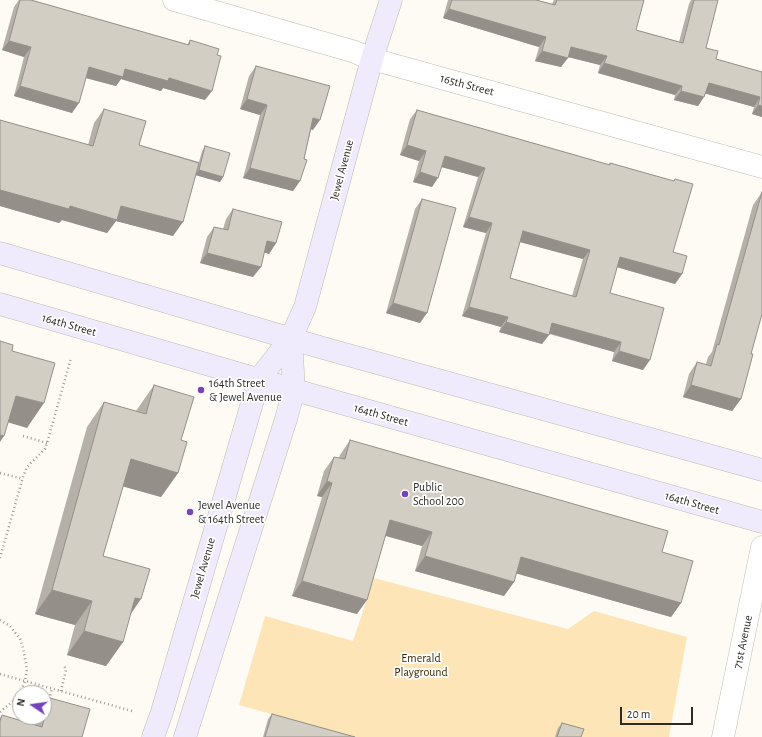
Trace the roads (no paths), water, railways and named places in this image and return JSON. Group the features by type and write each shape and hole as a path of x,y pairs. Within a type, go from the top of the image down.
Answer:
{"street":[{"name":"165th Street","path":"174,0 352,51 372,59 762,166"},
{"name":"Jewel Avenue","path":"153,737 162,712 258,378 291,338 305,307 372,59 391,0"},
{"path":"0,253 291,338 762,470"},
{"name":"164th Street","path":"0,304 258,378 294,390 762,522"},
{"name":"Jewel Avenue","path":"186,737 294,390 291,338"},
{"name":"71st Avenue","path":"723,737 762,548"}],"place":[{"name":"164th Street & Jewel Avenue","path":"201,390"},
{"name":"Public School 200","path":"405,494"},
{"name":"Jewel Avenue & 164th Street","path":"190,512"}],"park label":[{"name":"Emerald Playground","path":"421,665"}]}
